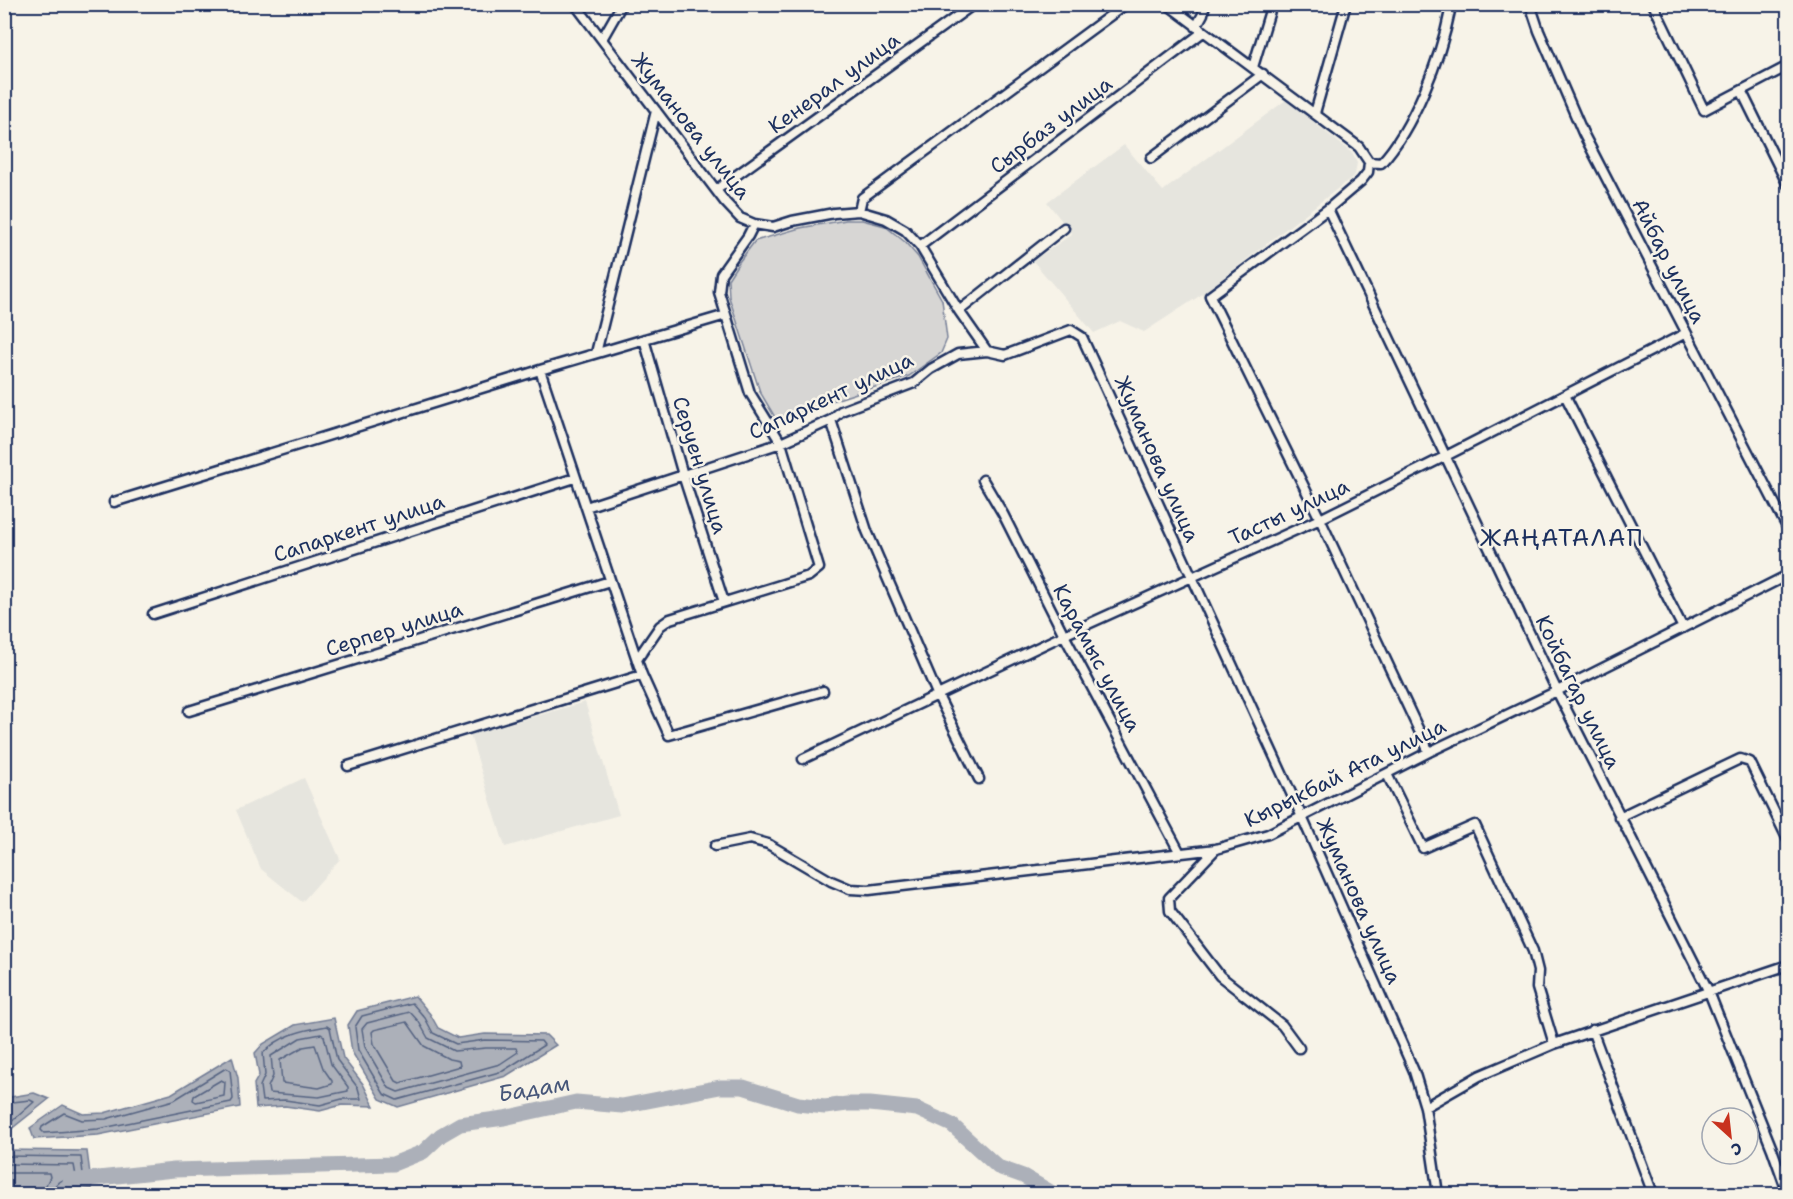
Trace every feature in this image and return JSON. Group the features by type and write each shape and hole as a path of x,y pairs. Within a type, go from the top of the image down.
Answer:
{"street":[{"name":"Жуманова улица","path":"574,4 716,190 740,218 754,224 773,227 823,215 859,211 886,219 904,230 921,246 958,311 987,351 1005,355 1071,330 1082,337 1302,817 1414,1071 1425,1107 1438,1194"},
{"path":"602,39 622,4"},
{"name":"Кенерал улица","path":"716,190 974,4"},
{"path":"859,211 862,198 1126,4"},
{"path":"1167,4 1359,147 1369,162 1368,172 1361,181 1328,209 1210,296 1320,519 1429,752"},
{"path":"1200,30 1205,4"},
{"path":"1253,67 1272,4"},
{"path":"1315,113 1346,4"},
{"name":"Айбар улица","path":"1530,4 1539,31 1583,133 1788,529"},
{"path":"1653,4 1704,110 1788,66"},
{"path":"1369,162 1381,163 1408,128 1444,38 1450,11"},
{"name":"Сырбаз улица","path":"921,246 1200,30"},
{"path":"1151,158 1263,74"},
{"path":"1742,92 1788,185"},
{"path":"596,353 656,111"},
{"name":"Койбагар улица","path":"1328,209 1557,691 1709,992 1788,1194"},
{"path":"638,658 660,626 670,619 809,576 819,568 781,442 750,393 719,292 721,274 754,224"},
{"path":"958,311 1064,228"},
{"path":"114,502 726,315"},
{"name":"Тасты улица","path":"803,759 1064,635 1320,519 1686,333"},
{"name":"Серуен улица","path":"644,339 683,475 724,602"},
{"name":"Сапаркент улица","path":"586,507 781,442 831,420 841,411 914,383 931,369 958,354 987,351"},
{"path":"540,370 642,675 669,735 823,691"},
{"path":"1565,395 1683,628"},
{"path":"831,420 867,531 938,696 979,779"},
{"name":"Сапаркент улица","path":"153,614 576,478"},
{"name":"Карамыс улица","path":"983,480 1003,514 1180,854"},
{"name":"Кырыкбай Ата улица","path":"716,846 750,839 768,844 831,881 850,889 869,890 1216,849 1268,834 1788,575"},
{"name":"Серпер улица","path":"189,711 610,581"},
{"path":"348,766 642,675"},
{"path":"1619,817 1740,759 1750,762 1788,840"},
{"path":"1387,774 1423,848 1475,825 1533,951 1539,970 1537,988 1554,1044"},
{"path":"1216,849 1169,898 1170,911 1220,976 1282,1025 1299,1048"},
{"path":"1425,1107 1479,1076 1554,1044 1788,965"},
{"path":"1592,1030 1653,1194"}],"shaded area":[{"path":"1286,100 1352,153 1357,163 1355,175 1201,295 1144,332 1120,321 1094,333 1033,261 1072,234 1047,202 1124,145 1163,191"},
{"path":"846,220 862,220 885,226 905,242 918,257 942,300 947,339 941,353 909,376 776,419 760,392 729,297 728,279 755,241 800,228"},
{"path":"585,702 619,815 505,847 470,735"},
{"path":"304,778 340,859 302,902 261,869 236,810"}],"water":[{"path":"415,996 438,1028 458,1038 485,1034 546,1035 556,1045 506,1076 398,1107 380,1099 352,1052 348,1025 357,1011"},
{"path":"334,1018 343,1058 363,1084 374,1106 342,1105 320,1111 285,1106 256,1108 254,1084 259,1075 255,1053 263,1044 295,1025"},
{"path":"232,1057 238,1078 240,1107 98,1135 34,1139 30,1128 63,1105 83,1114 104,1113 171,1094"},
{"path":"34,1093 49,1099 10,1130 5,1131 5,1098"},
{"path":"5,1150 87,1151 92,1189 5,1194"}],"waterway":[{"name":"Бадам","path":"70,1181 174,1170 393,1164 423,1152 441,1135 460,1124 504,1118 576,1102 622,1106 720,1087 743,1087 798,1104 825,1107 870,1104 917,1109 952,1125 998,1167 1023,1176 1054,1194"}],"district":[{"name":"ЖАҢАТАЛАП","path":"1562,538"}]}
